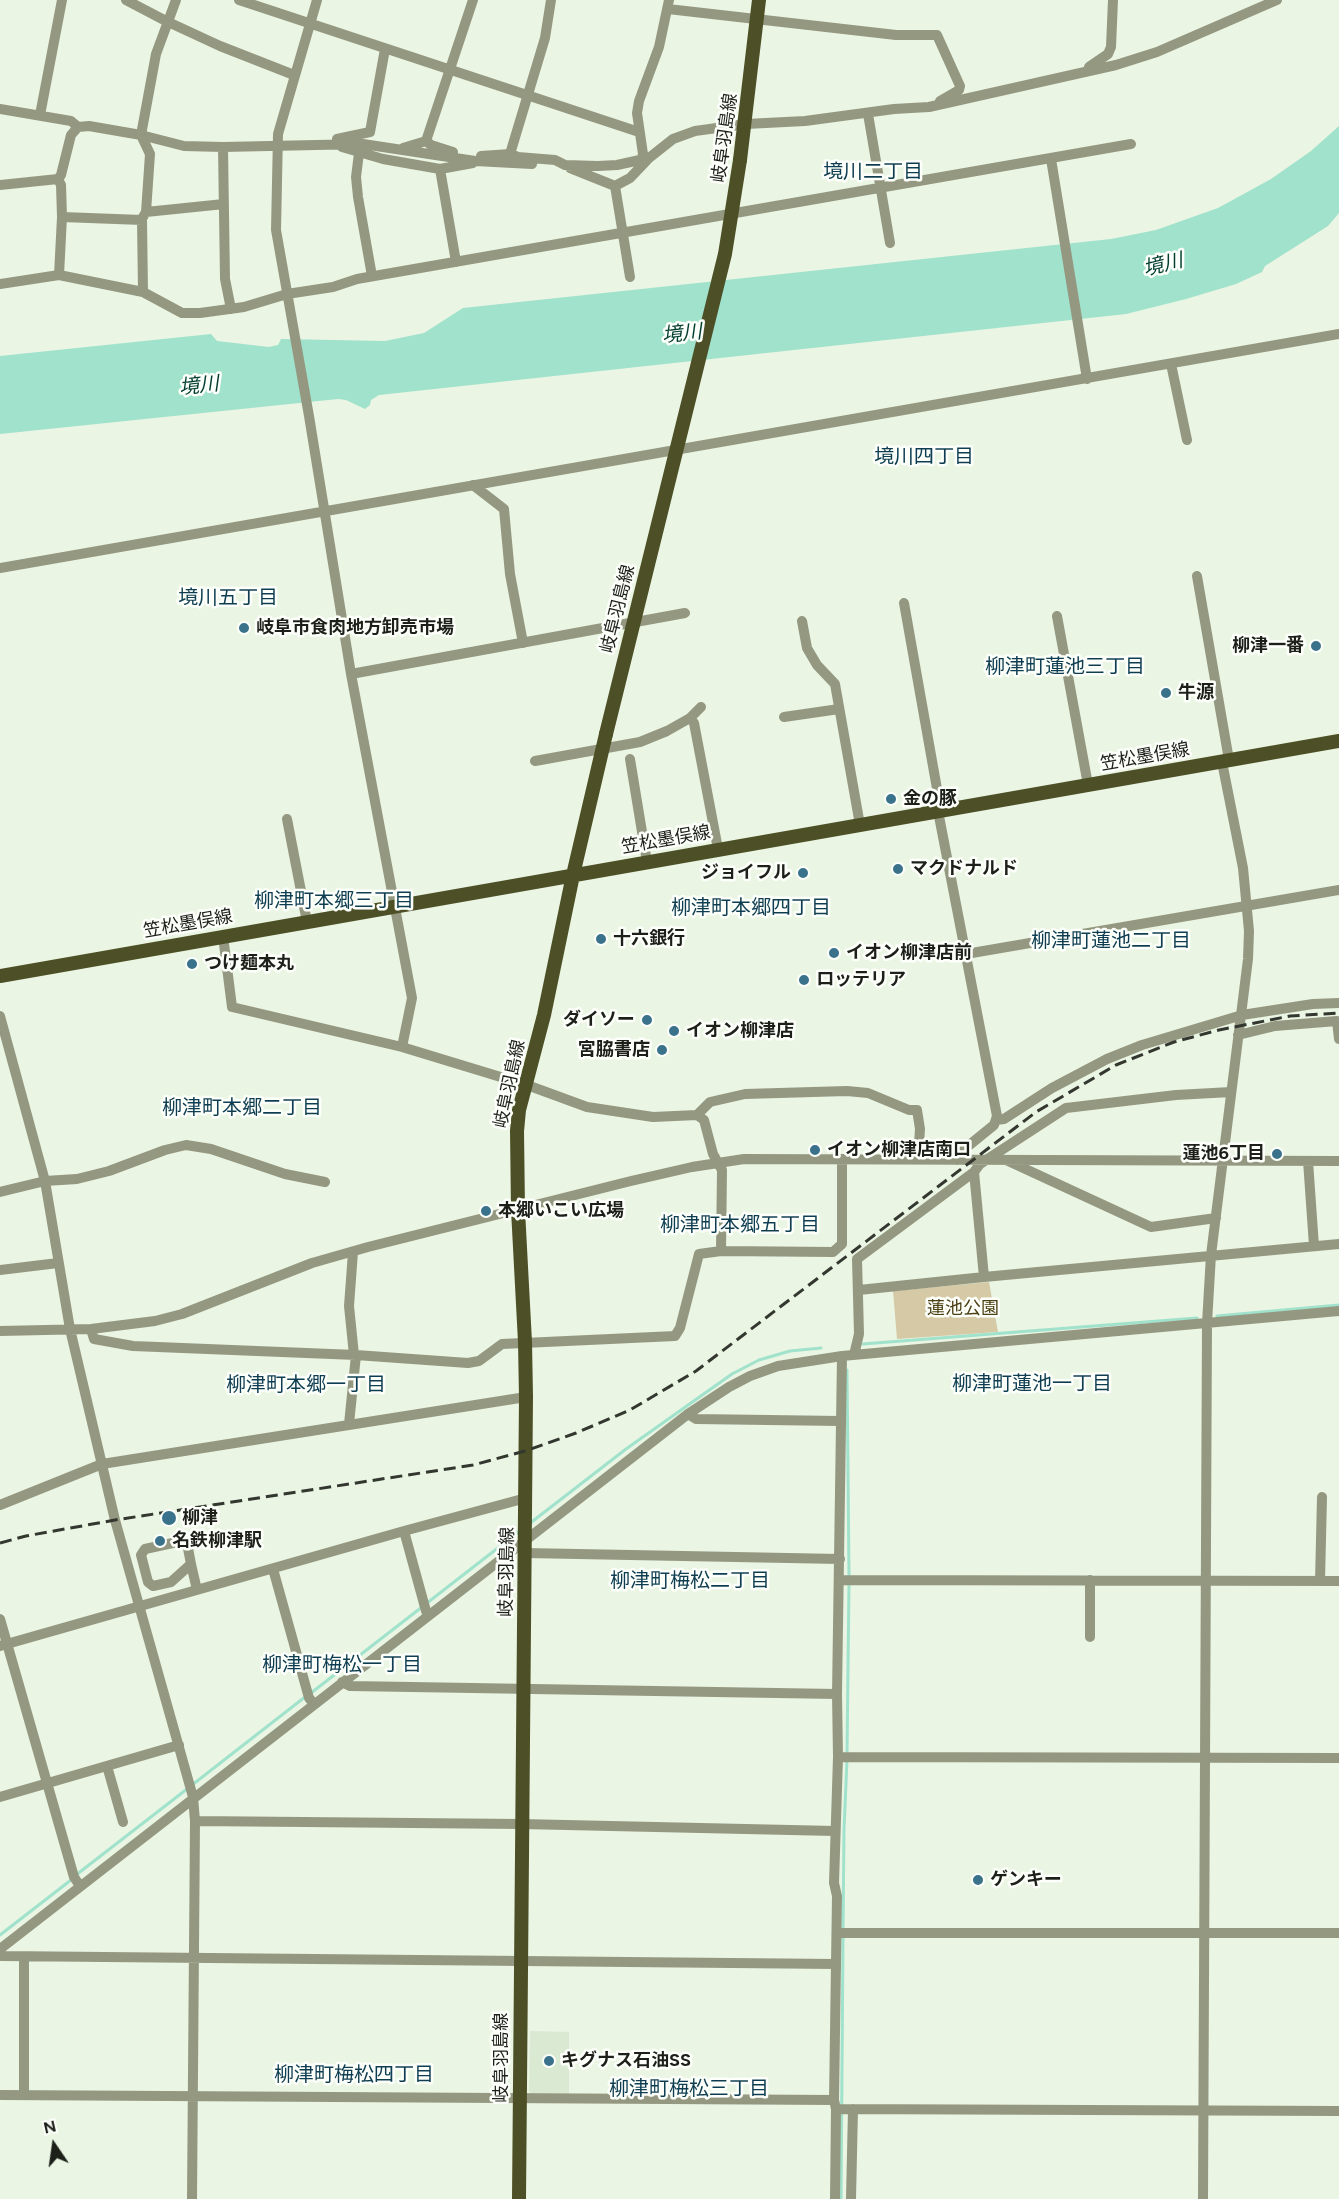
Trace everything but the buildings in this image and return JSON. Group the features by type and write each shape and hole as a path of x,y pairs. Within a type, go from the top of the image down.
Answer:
{"main road":[{"name":"岐阜羽島線","path":"519,2199 526,1397 518,1210 519,1110 546,1005 602,750 725,254 746,124 759,0"},
{"name":"笠松墨俣線","path":"0,976 1339,741"}],"street":[{"path":"40,115 62,0"},
{"path":"126,0 220,46 294,75"},
{"path":"143,292 144,216 150,154 141,135 156,54 166,21 176,0"},
{"path":"239,0 639,132"},
{"path":"317,0 278,134 276,230 351,674 411,998 402,1047"},
{"path":"426,141 472,0"},
{"path":"510,154 545,38 551,0"},
{"path":"1082,72 1108,54 1111,47 1113,0"},
{"path":"615,186 630,178 645,159 673,139 695,131 929,107 1082,72 1157,52 1277,0"},
{"path":"645,159 637,113 639,101 659,47 668,5 757,19 896,35 937,35 960,86 954,94 929,107"},
{"path":"323,144 370,132 385,49"},
{"path":"0,109 71,121 78,127"},
{"path":"868,114 890,243"},
{"path":"58,179 71,135 78,127 89,126 141,135 184,146 363,144 508,164 617,165 645,159"},
{"path":"403,148 426,141"},
{"path":"426,141 470,160"},
{"path":"341,144 342,147 359,153 440,169 470,165 470,160 475,156 510,154 518,157 555,160 615,186"},
{"path":"0,284 58,275 143,292 182,313 200,313 244,307 287,294 372,276 1131,144"},
{"path":"224,147 225,279 231,309"},
{"path":"359,153 356,177 358,196 372,276"},
{"path":"1051,159 1087,379"},
{"path":"440,169 456,262"},
{"path":"0,185 58,179"},
{"path":"58,179 61,185 62,216 58,275"},
{"path":"615,186 630,277"},
{"path":"62,216 144,216 224,204"},
{"path":"0,568 1339,334"},
{"path":"1171,364 1186,440"},
{"path":"473,485 504,509 510,574 523,643"},
{"path":"1197,576 1248,905 1248,959 1211,1255 1207,1323 1204,1581 1203,2199"},
{"path":"904,603 939,800 938,811 996,1120 994,1125 962,1151 957,1160"},
{"path":"351,674 685,613"},
{"path":"1057,616 1088,785"},
{"path":"802,621 807,648 817,665 835,684 860,825"},
{"path":"535,761 640,742 690,718 701,707"},
{"path":"784,717 839,709"},
{"path":"690,718 693,723 718,849"},
{"path":"630,759 647,862"},
{"path":"287,819 306,922"},
{"path":"966,954 1339,890"},
{"path":"223,936 232,1007 402,1047 527,1085 587,1107 653,1117 697,1115 704,1120 717,1162 722,1170 721,1251"},
{"path":"996,1120 1004,1119 1052,1088 1107,1059 1170,1036 1242,1015 1313,1004 1339,1004"},
{"path":"0,1016 45,1180 70,1329 102,1464 193,1797 195,1821 192,2199"},
{"path":"1238,1035 1275,1026 1337,1021 1339,1039"},
{"path":"697,1115 702,1107 710,1102 745,1094 847,1091 868,1093 909,1110 917,1110 920,1129 918,1159"},
{"path":"854,1355 859,1334 857,1259 974,1172 980,1164 1066,1108 1176,1095 1231,1092"},
{"path":"0,1192 45,1180 77,1179 109,1171 165,1150 186,1145 211,1149 285,1174 325,1182"},
{"path":"0,1331 91,1329 155,1321 182,1314 312,1263 631,1181 717,1162 744,1159 1339,1161"},
{"path":"91,1329 94,1339 133,1346 355,1355 468,1364 479,1361 502,1344 675,1336 680,1328 699,1254 721,1251 833,1252 842,1244 842,1159"},
{"path":"1004,1159 1151,1227 1216,1218"},
{"path":"1308,1161 1314,1246"},
{"path":"974,1172 984,1277"},
{"path":"859,1290 1339,1244"},
{"path":"349,1424 355,1355 349,1306 354,1252"},
{"path":"0,1270 58,1263"},
{"path":"0,1949 342,1682 525,1547 688,1414 750,1376 778,1366 842,1356 1339,1311"},
{"path":"835,2199 837,1896 834,1883 837,1826 842,1356"},
{"path":"0,1505 102,1464 526,1397"},
{"path":"688,1414 696,1419 840,1421"},
{"path":"1320,1581 1322,1497"},
{"path":"4,1645 526,1498"},
{"path":"404,1531 429,1616"},
{"path":"191,1564 171,1582 153,1586 148,1582 141,1555 145,1549 182,1541 187,1543 197,1590"},
{"path":"525,1547 840,1559"},
{"path":"273,1569 309,1698 314,1704"},
{"path":"839,1580 1339,1581"},
{"path":"1090,1580 1090,1637"},
{"path":"0,1618 4,1645 74,1877 80,1886"},
{"path":"342,1682 350,1686 837,1694"},
{"path":"0,1797 179,1745"},
{"path":"838,1757 1339,1758"},
{"path":"107,1766 123,1822"},
{"path":"195,1821 522,1824 835,1831"},
{"path":"837,1933 1339,1933"},
{"path":"0,1956 836,1964"},
{"path":"24,1957 24,2095"},
{"path":"0,2095 520,2098 835,2105 853,2109 1339,2111"},
{"path":"851,2199 853,2109"}],"shaded area":[{"name":"キグナス石油SS","path":"530,2031 569,2032 569,2095 532,2094 529,2091"}],"green space":[{"name":"蓮池公園","path":"989,1282 998,1332 897,1339 893,1291"}],"water":[{"name":"境川","path":"1339,126 1339,213 1328,226 1265,266 1262,272 1236,284 1126,314 379,395 371,400 370,405 365,409 346,400 338,399 0,434 0,356 211,334 217,341 269,347 278,345 281,339 385,341 424,333 463,308 1111,239 1156,230 1218,208 1271,179 1311,151"}],"waterway":[{"path":"1217,1316 1339,1305"},
{"path":"863,1344 1197,1318"},
{"path":"529,1524 626,1449 732,1374 759,1360 790,1351 821,1348"},
{"path":"847,1370 849,1576"},
{"path":"427,1603 521,1530"},
{"path":"847,1753 849,1583"},
{"path":"311,1693 422,1607"},
{"path":"192,1785 305,1697"},
{"path":"843,1930 847,1760"},
{"path":"76,1875 187,1789"},
{"path":"0,1935 71,1880"},
{"path":"841,2199 843,1937"}],"railway":[{"path":"0,1543 115,1520 473,1465 525,1451 576,1433 630,1410 696,1371 1036,1112 1116,1065 1174,1042 1219,1030 1290,1016 1339,1013"}],"place":[{"name":"岐阜市食肉地方卸売市場","path":"244,628"},
{"name":"柳津一番","path":"1316,646"},
{"name":"牛源","path":"1166,693"},
{"name":"金の豚","path":"891,799"},
{"name":"マクドナルド","path":"898,869"},
{"name":"ジョイフル","path":"803,873"},
{"name":"十六銀行","path":"601,939"},
{"name":"イオン柳津店前","path":"834,953"},
{"name":"つけ麺本丸","path":"192,964"},
{"name":"ロッテリア","path":"804,980"},
{"name":"ダイソー","path":"647,1020"},
{"name":"イオン柳津店","path":"674,1031"},
{"name":"宮脇書店","path":"662,1050"},
{"name":"イオン柳津店南口","path":"815,1150"},
{"name":"蓮池6丁目","path":"1277,1154"},
{"name":"本郷いこい広場","path":"486,1211"},
{"name":"柳津","path":"169,1518"},
{"name":"名鉄柳津駅","path":"160,1541"},
{"name":"ゲンキー","path":"978,1880"},
{"name":"キグナス石油SS","path":"549,2061"}],"district":[{"name":"境川二丁目","path":"873,172"},
{"name":"境川四丁目","path":"924,457"},
{"name":"境川五丁目","path":"228,598"},
{"name":"柳津町蓮池三丁目","path":"1065,667"},
{"name":"柳津町本郷三丁目","path":"334,901"},
{"name":"柳津町本郷四丁目","path":"751,908"},
{"name":"柳津町蓮池二丁目","path":"1111,941"},
{"name":"柳津町本郷二丁目","path":"242,1108"},
{"name":"柳津町本郷五丁目","path":"740,1225"},
{"name":"柳津町蓮池一丁目","path":"1032,1384"},
{"name":"柳津町本郷一丁目","path":"306,1385"},
{"name":"柳津町梅松二丁目","path":"690,1581"},
{"name":"柳津町梅松一丁目","path":"342,1665"},
{"name":"柳津町梅松四丁目","path":"354,2075"},
{"name":"柳津町梅松三丁目","path":"689,2089"}]}
